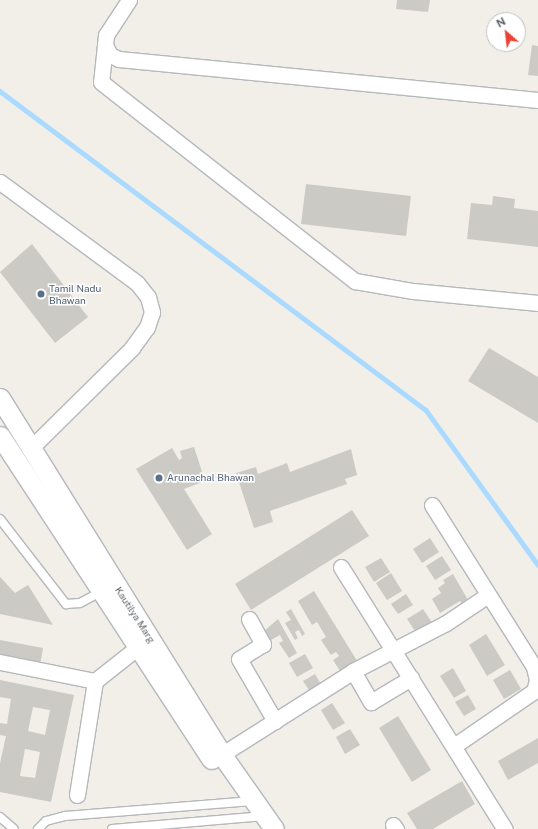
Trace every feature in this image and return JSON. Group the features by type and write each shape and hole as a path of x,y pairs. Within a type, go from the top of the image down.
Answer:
{"street":[{"path":"129,0 106,35 101,82 354,281 413,291 538,303"},
{"path":"105,45 110,55 119,59 538,100"},
{"path":"0,182 137,283 148,297 152,312 147,327 132,348 31,448"},
{"name":"Kautilya Marg","path":"0,398 31,448 108,588 138,647 257,816"},
{"name":"Kautilya Marg","path":"0,436 108,588 193,703 217,758"},
{"path":"432,505 534,667 537,680 534,691 454,746"},
{"path":"341,566 454,746 499,827"},
{"path":"217,758 353,671 393,649 446,623 488,595"},
{"path":"249,619 263,644 239,659 275,721"},
{"path":"77,795 95,681 138,647"},
{"path":"0,662 95,681"},
{"path":"353,671 371,702 411,678"}],"lane":[{"path":"0,519 66,604 80,603 108,588"},
{"path":"38,829 46,821 65,816 257,816"},
{"path":"112,829 257,816"},
{"path":"0,817 14,829"}],"building":[{"path":"397,0 430,0 428,12 396,9"},
{"path":"532,45 538,46 538,76 528,75"},
{"path":"306,184 411,196 406,236 301,224"},
{"path":"493,196 515,199 514,208 538,211 538,247 467,239 471,203 492,205"},
{"path":"32,244 88,317 55,343 0,272"},
{"path":"489,348 538,377 538,423 468,381"},
{"path":"194,447 205,481 184,489 212,534 187,550 136,469 172,448 179,460 182,458 180,451"},
{"path":"351,449 357,475 345,479 347,484 270,511 273,522 254,528 236,473 256,467 258,474 287,463 290,472"},
{"path":"352,510 369,536 251,610 235,584"},
{"path":"430,538 439,552 422,563 413,549"},
{"path":"442,556 451,570 435,580 426,566"},
{"path":"381,558 390,572 374,582 365,567"},
{"path":"391,573 402,591 387,600 376,583"},
{"path":"453,574 468,600 462,604 460,601 440,613 432,599 441,593 438,588 445,583 443,580"},
{"path":"0,577 15,593 28,585 53,625 0,614"},
{"path":"314,591 359,664 342,674 333,660 339,656 336,652 331,655 321,640 326,637 317,622 312,625 298,601"},
{"path":"406,594 413,605 398,614 391,604"},
{"path":"291,609 305,634 302,636 299,630 295,632 298,638 295,640 285,623 291,620 286,612"},
{"path":"423,609 433,624 417,634 407,619"},
{"path":"278,619 297,653 289,658 279,643 283,641 280,635 269,641 263,632"},
{"path":"486,634 505,665 487,676 469,645"},
{"path":"0,640 43,648 40,665 0,657"},
{"path":"305,654 313,668 297,677 289,663"},
{"path":"453,668 466,691 454,698 440,676"},
{"path":"510,670 521,689 504,699 493,680"},
{"path":"315,674 323,688 312,695 303,681"},
{"path":"0,680 74,695 51,802 0,792 0,763 6,736 0,735 0,723 7,724 11,699 0,697","holes":["33,707 50,710 45,735 28,731","25,749 40,752 35,778 20,776"]},
{"path":"468,695 476,709 464,716 455,702"},
{"path":"332,703 345,723 333,730 321,710"},
{"path":"398,716 431,770 412,782 379,728"},
{"path":"350,729 360,745 345,754 336,737"},
{"path":"538,738 538,763 508,780 498,761"},
{"path":"462,781 475,804 433,829 417,829 407,813"}],"waterway":[{"path":"0,91 426,410 538,565"}],"place":[{"name":"Tamil Nadu Bhawan","path":"41,294"},
{"name":"Arunachal Bhawan","path":"159,478"}]}
